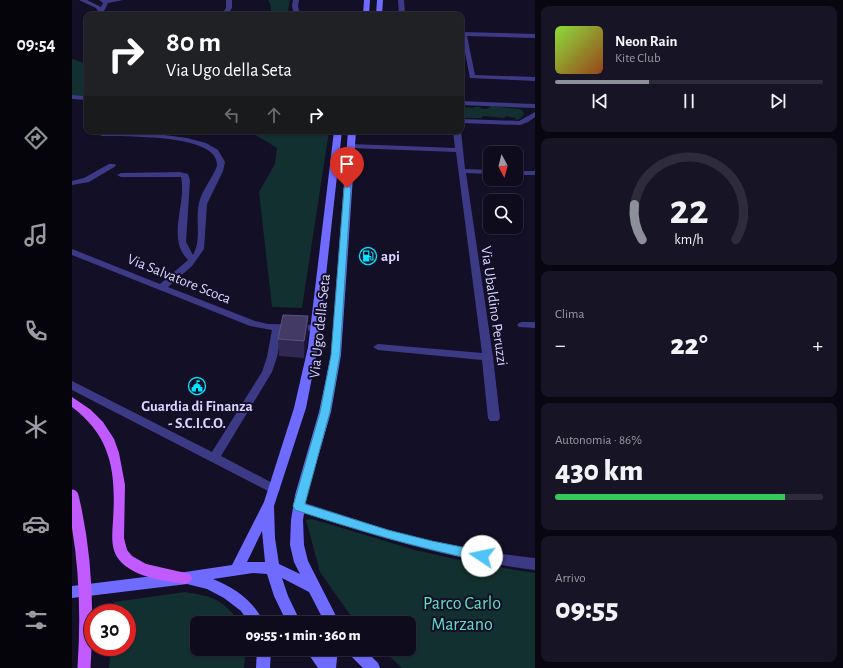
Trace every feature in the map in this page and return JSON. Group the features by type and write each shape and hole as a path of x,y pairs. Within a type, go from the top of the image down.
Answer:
{"main road":[{"path":"72,401 95,420 105,433 114,451 120,486 118,534 121,553 130,561 145,569 165,575 185,578"},
{"path":"72,496 82,540 87,583 87,630 84,668"}],"street":[{"path":"82,0 97,5 103,12"},
{"path":"91,3 120,0"},
{"path":"226,12 229,8 229,0"},
{"path":"296,0 296,12"},
{"path":"366,12 367,0"},
{"path":"379,12 380,0"},
{"path":"401,0 402,12"},
{"path":"103,1 103,12"},
{"path":"464,34 535,36"},
{"path":"464,43 472,78 535,79"},
{"path":"72,97 84,98"},
{"path":"464,103 532,106 531,112 533,116 520,123 464,121"},
{"path":"102,134 163,136 189,140 205,146 218,156 221,163 220,168 204,198 200,250 193,260 162,287"},
{"name":"Via Ugo della Seta","path":"270,502 300,408 313,347 338,134"},
{"name":"Via Ugo della Seta","path":"328,616 303,568 298,550 297,520 299,506 325,412 336,355 352,134"},
{"name":"Via Ubaldino Peruzzi","path":"457,134 488,356 494,418"},
{"path":"351,146 459,150"},
{"path":"72,183 86,180 112,166"},
{"path":"462,171 483,172"},
{"path":"523,173 535,173"},
{"path":"121,174 180,174 185,176 182,242 187,254 193,260"},
{"name":"Via Salvatore Scoca","path":"72,252 253,324 278,327 315,328"},
{"path":"522,325 535,325"},
{"path":"214,458 267,372 272,357 278,327"},
{"path":"378,347 488,356"},
{"path":"72,385 274,489"},
{"path":"237,569 270,502"},
{"path":"270,502 268,533 272,568 282,600 290,616"},
{"path":"299,506 388,535 432,546 482,556 535,564"},
{"path":"72,592 185,578 253,567 272,568 293,576 314,588"},
{"path":"185,578 205,583 232,596 252,616"},
{"path":"263,668 264,656"},
{"path":"318,656 328,668"},
{"path":"328,668 330,656"},
{"path":"361,656 373,668"}],"green space":[{"path":"268,0 290,0 288,10 289,12 270,12 271,8"},
{"path":"72,59 84,63 84,96 72,95"},
{"path":"492,106 520,109 524,114 520,119 515,120 516,118 506,116 504,118 483,116 481,118 464,118 464,107 481,107 480,108 486,109"},
{"path":"254,134 329,134 302,308 272,307 259,192 275,164 277,148"},
{"name":"Parco Carlo Marzano","path":"312,519 415,550 477,564 535,573 535,668 402,668 389,656 416,656 416,616 351,616 320,572 306,520"},
{"path":"185,592 203,595 216,600 227,607 235,616 190,616 190,656 245,656 244,668 109,668 110,656 136,656 136,604 114,604 114,602"}],"building":[{"path":"283,315 308,316 304,341 278,339"}],"place":[{"name":"api","path":"368,256"},
{"name":"Guardia di Finanza - S.C.I.C.O.","path":"197,386"}],"route":[{"path":"347,188 336,355 325,412 299,506 388,535 482,556"}]}
